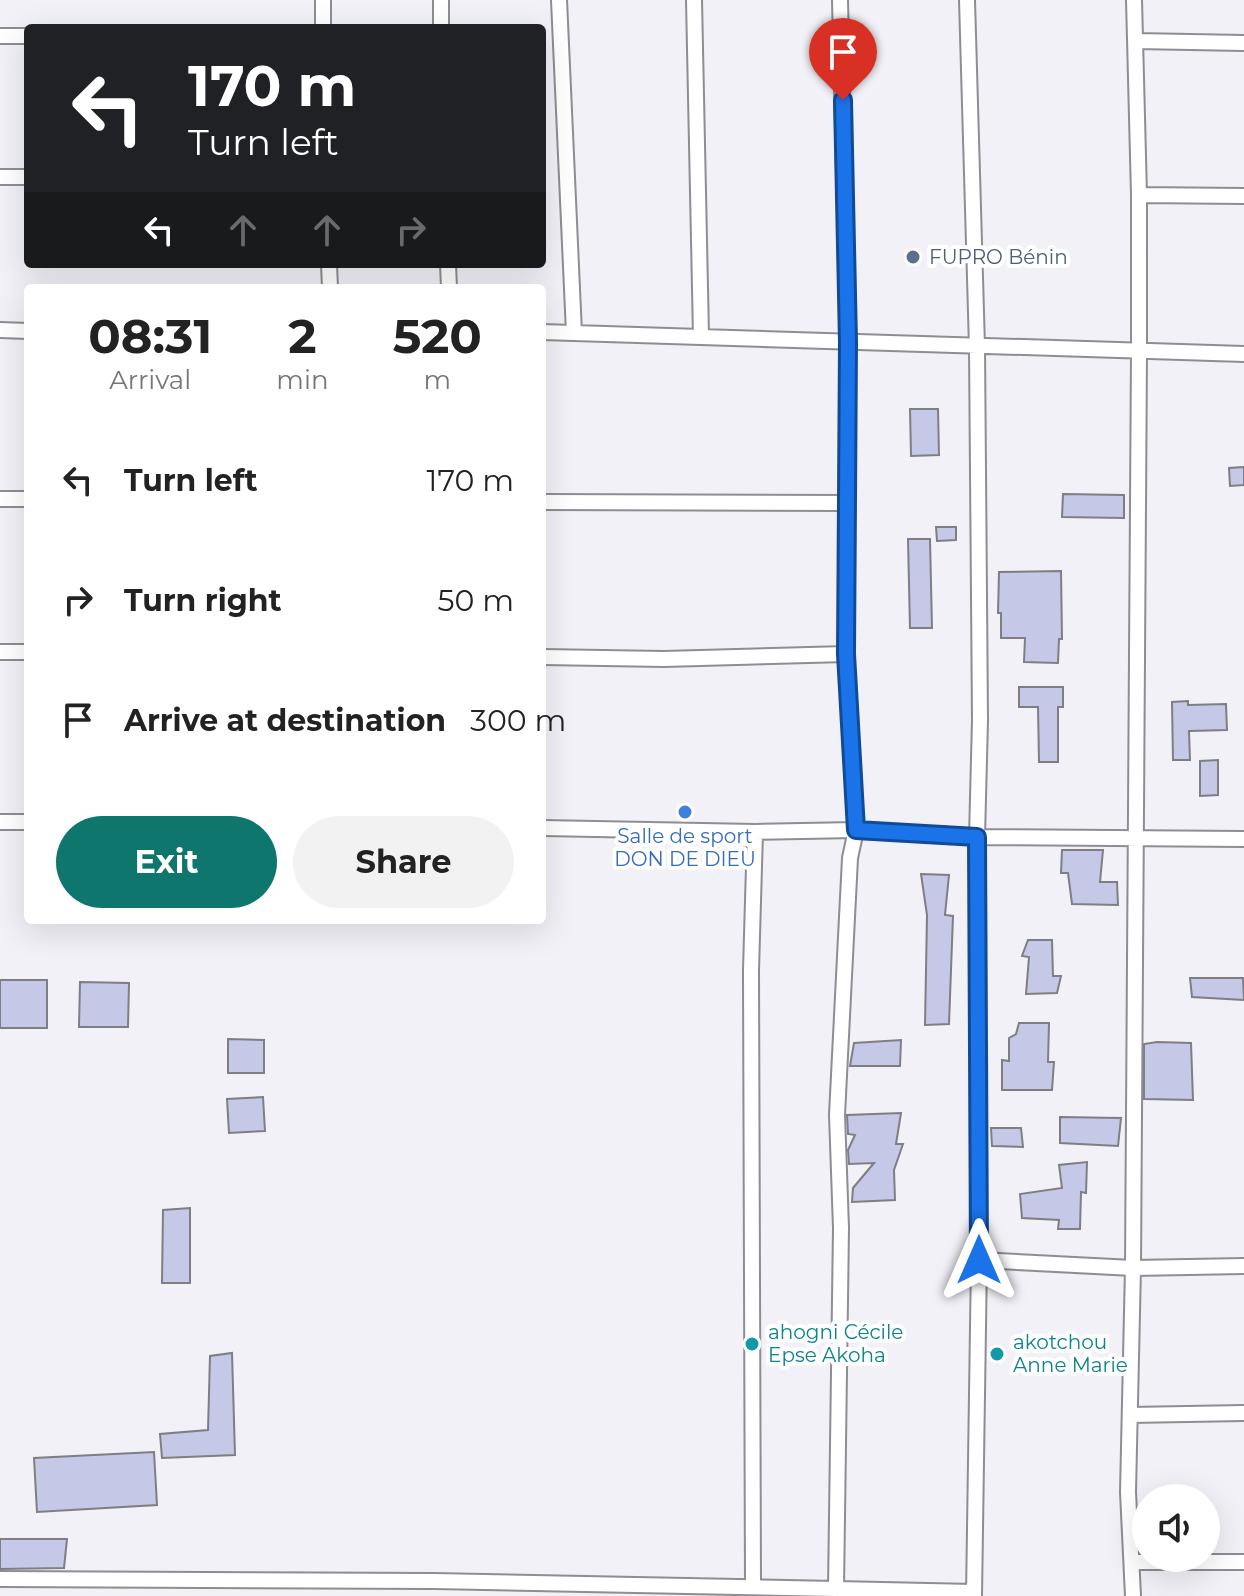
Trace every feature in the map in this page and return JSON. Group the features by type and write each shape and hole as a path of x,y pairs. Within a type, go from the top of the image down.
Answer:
{"street":[{"path":"323,0 323,24"},
{"path":"441,0 441,24"},
{"path":"559,0 574,333"},
{"path":"694,0 701,336"},
{"path":"836,1593 841,1228 837,1115 850,858 856,830 846,654 848,343 840,0"},
{"path":"0,1579 344,1589 434,1581 753,1586 836,1593 974,1594 979,1260 977,837 980,720 977,347 967,0"},
{"path":"1132,1562 1128,1492 1133,1268 1139,352 1134,0"},
{"path":"0,36 24,36"},
{"path":"1136,41 1244,43"},
{"path":"0,177 24,177"},
{"path":"1139,195 1244,196"},
{"path":"0,330 24,331"},
{"path":"546,332 1244,354"},
{"path":"0,499 24,499"},
{"path":"546,502 846,503"},
{"path":"0,652 24,652"},
{"path":"546,657 664,659 846,654"},
{"path":"0,822 24,822"},
{"path":"546,828 755,832 856,830 977,837 1244,839"},
{"path":"753,1586 751,970 755,832"},
{"path":"979,1260 1133,1268 1244,1266"},
{"path":"1130,1415 1244,1413"},
{"path":"1220,1562 1244,1562"},
{"path":"1132,1572 1133,1596"}],"building":[{"path":"910,409 938,409 939,455 911,456"},
{"path":"1244,467 1244,485 1230,486 1229,468"},
{"path":"1063,494 1124,495 1124,518 1062,517"},
{"path":"936,527 956,527 956,540 937,541"},
{"path":"908,539 930,539 932,628 910,628"},
{"path":"1061,571 1062,639 1059,639 1058,663 1024,662 1025,638 1001,638 999,572"},
{"path":"1019,687 1063,687 1063,707 1058,707 1058,762 1039,762 1038,707 1019,707"},
{"path":"1188,701 1188,705 1226,704 1227,730 1189,731 1190,760 1173,760 1172,702"},
{"path":"1218,760 1218,795 1200,796 1200,761"},
{"path":"1062,850 1103,850 1100,882 1117,882 1118,905 1072,904 1068,873 1061,873"},
{"path":"921,874 949,875 945,915 953,916 949,1024 925,1025 927,915"},
{"path":"1028,940 1052,940 1053,976 1061,976 1057,993 1026,994 1029,957 1022,956"},
{"path":"1190,978 1243,978 1244,1000 1192,997"},
{"path":"0,980 47,980 47,1028 0,1028"},
{"path":"80,982 129,983 128,1027 79,1027"},
{"path":"1019,1023 1049,1023 1048,1062 1054,1062 1052,1090 1002,1090 1002,1060 1009,1061 1009,1038 1016,1034"},
{"path":"228,1039 264,1040 264,1073 228,1073"},
{"path":"901,1040 900,1066 850,1066 854,1043"},
{"path":"1191,1043 1193,1100 1144,1099 1144,1044"},
{"path":"263,1097 265,1131 229,1133 227,1099"},
{"path":"901,1113 896,1144 903,1144 894,1170 895,1200 852,1202 853,1188 874,1163 849,1164 848,1150 855,1135 848,1134 847,1115"},
{"path":"1060,1117 1121,1118 1118,1146 1060,1143"},
{"path":"991,1128 1021,1128 1023,1147 992,1146"},
{"path":"1087,1162 1086,1193 1081,1192 1080,1229 1058,1229 1059,1220 1022,1218 1020,1194 1062,1188 1059,1165"},
{"path":"190,1208 190,1283 162,1283 163,1210"},
{"path":"232,1353 235,1455 162,1458 160,1434 208,1430 210,1356"},
{"path":"154,1452 157,1505 37,1512 34,1458"},
{"path":"0,1539 67,1539 64,1568 0,1569"}],"place":[{"name":"FUPRO Bénin","path":"913,257"},
{"name":"Salle de sport DON DE DIEU","path":"685,812"},
{"name":"ahogni Cécile Epse Akoha","path":"752,1344"},
{"name":"akotchou Anne Marie","path":"997,1354"}],"route":[{"path":"843,100 848,343 846,654 856,830 977,837 979,1260"}]}
